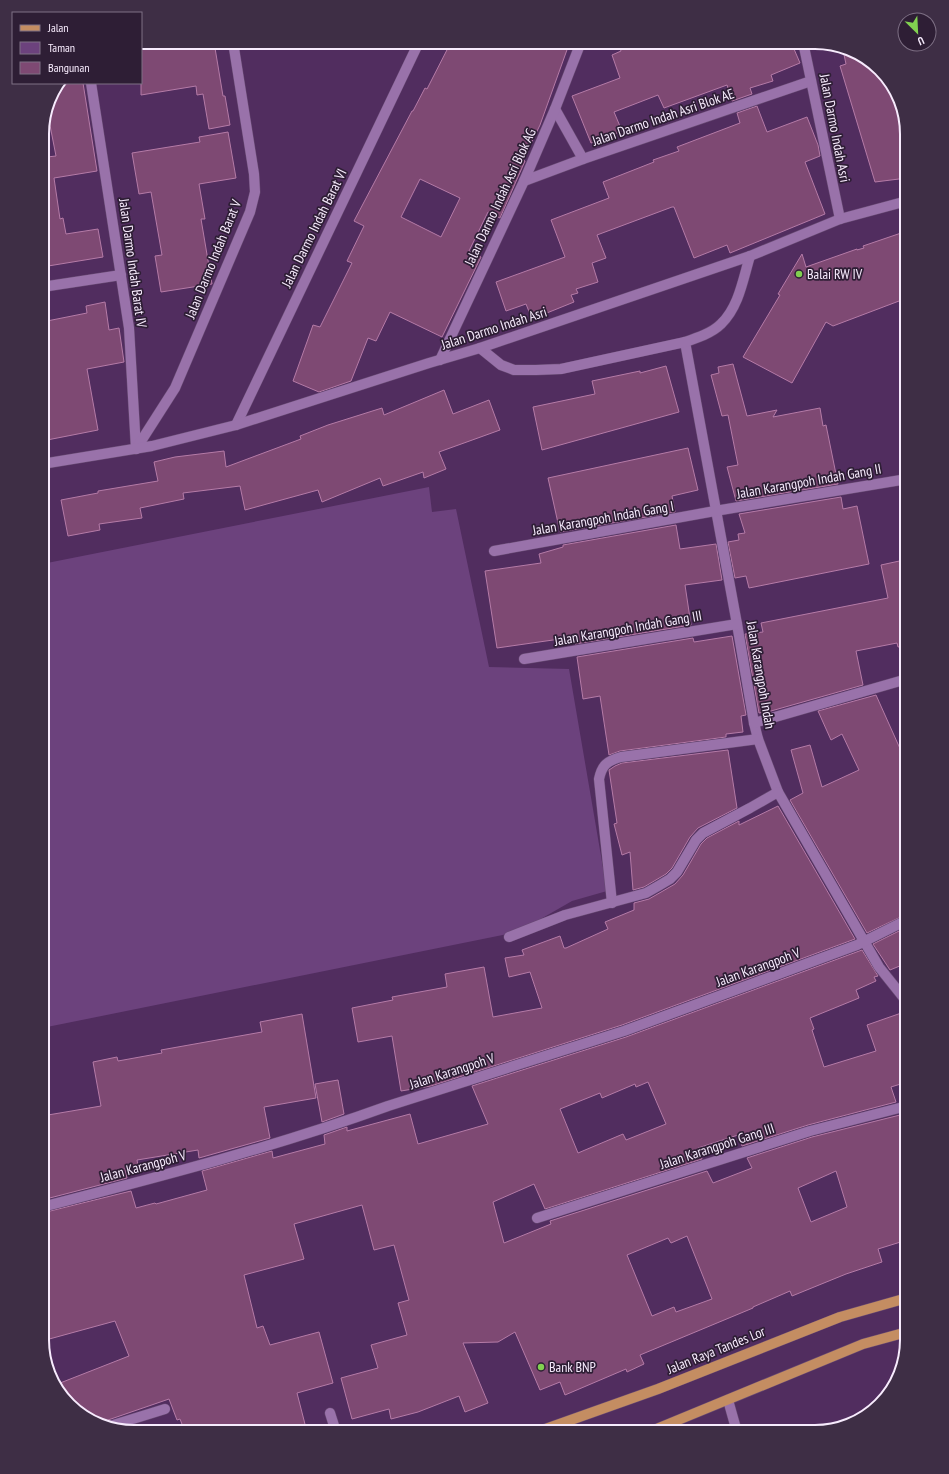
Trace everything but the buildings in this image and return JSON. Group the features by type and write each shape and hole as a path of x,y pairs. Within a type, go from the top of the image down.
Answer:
{"main road":[{"name":"Jalan Raya Tandes Lor","path":"556,1425 658,1388 840,1317 900,1300"},
{"path":"666,1425 863,1344 900,1334"}],"street":[{"name":"Jalan Darmo Indah Barat V","path":"136,449 175,388 250,212 255,192 254,174 234,49"},
{"name":"Jalan Darmo Indah Barat VI","path":"236,425 416,49"},
{"name":"Jalan Darmo Indah Asri Blok AG","path":"440,360 524,181 555,109 578,49"},
{"name":"Jalan Darmo Indah Asri","path":"804,49 840,219"},
{"name":"Jalan Darmo Indah Asri Blok AE","path":"524,181 583,159 811,81"},
{"name":"Jalan Darmo Indah Barat IV","path":"91,84 129,328 136,449"},
{"path":"555,109 583,159"},
{"name":"Jalan Darmo Indah Asri","path":"49,463 152,446 236,425 480,348 750,256 840,219 900,203"},
{"path":"480,348 501,365 514,370 561,369 685,342 703,336 720,325 729,315 737,300 750,256"},
{"path":"49,286 121,275"},
{"name":"Jalan Karangpoh Indah","path":"685,342 758,739 778,792 879,967 900,993"},
{"name":"Jalan Karangpoh Indah Gang II","path":"716,512 900,480"},
{"name":"Jalan Karangpoh Indah Gang I","path":"494,551 716,512"},
{"name":"Jalan Karangpoh Indah Gang III","path":"524,659 737,624"},
{"path":"754,723 900,681"},
{"path":"612,903 599,779 601,770 604,766 613,759 621,757 758,739"},
{"path":"509,937 565,915 646,893 670,879 677,872 696,840 703,833 746,811 778,792"},
{"name":"Jalan Karangpoh V","path":"49,1205 215,1162 624,1031 864,942 900,924"},
{"name":"Jalan Karangpoh Gang III","path":"537,1218 810,1130 900,1108"},
{"path":"728,1400 735,1425"},
{"path":"119,1423 164,1409"},
{"path":"330,1413 334,1425"}],"green space":[{"path":"429,487 432,512 456,509 489,667 569,669 607,891 572,901 518,932 49,1027 49,563"}],"place":[{"name":"Balai RW IV","path":"799,274"},
{"name":"Bank BNP","path":"541,1367"}]}
